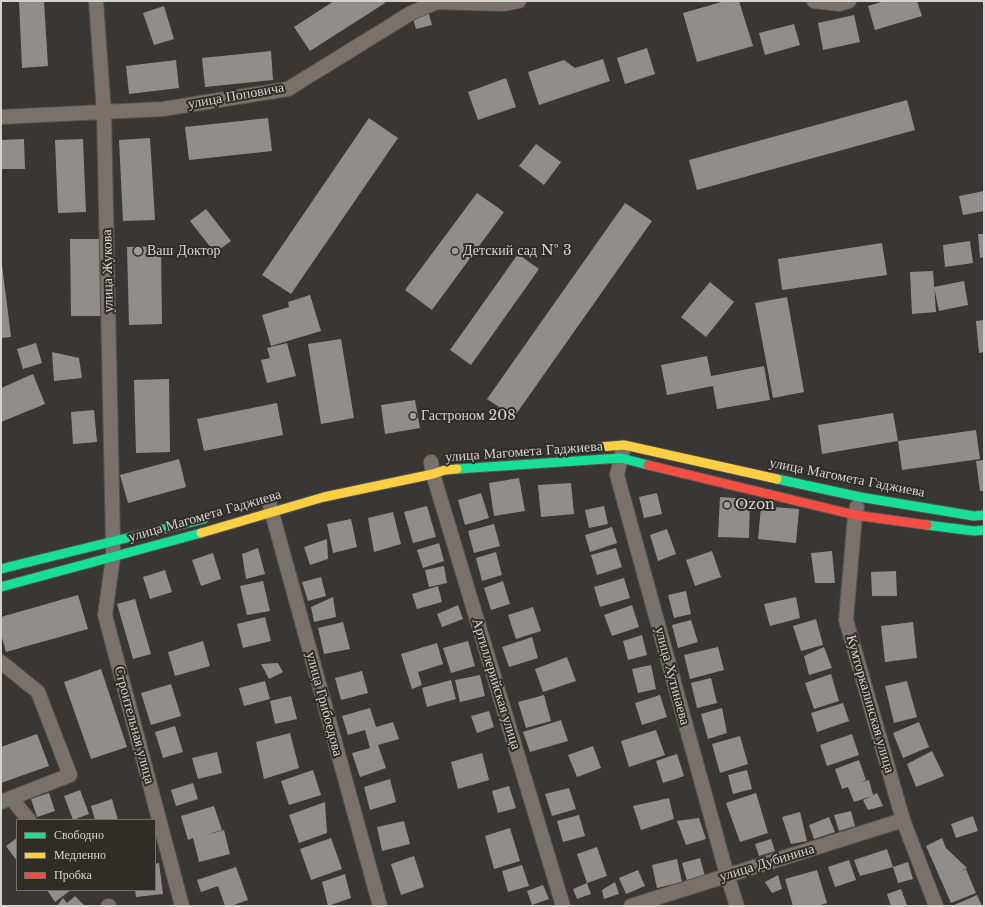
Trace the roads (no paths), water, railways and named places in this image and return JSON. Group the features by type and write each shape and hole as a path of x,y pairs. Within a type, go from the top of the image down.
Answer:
{"main road":[{"name":"улица Магомета Гаджиева","path":"593,448 622,452 860,497 974,516 984,515"},
{"name":"улица Магомета Гаджиева","path":"1,587 209,531 270,504 324,497 432,465 445,470 622,452 855,515 974,531 984,530"},
{"name":"улица Магомета Гаджиева","path":"299,494 344,484"},
{"name":"улица Магомета Гаджиева","path":"1,569 213,517"}],"street":[{"name":"улица Жукова","path":"96,1 104,113 113,542"},
{"name":"улица Поповича","path":"1,117 163,109 288,89 411,12 437,2 503,4 519,1"},
{"path":"814,1 839,4 849,1"},
{"name":"улица Хутинаева","path":"622,452 617,475 727,875 737,906"},
{"name":"Артиллерийская улица","path":"432,465 562,906"},
{"name":"Кумторкалинская улица","path":"860,497 855,515 846,620 903,820 936,906"},
{"name":"улица Грибоедова","path":"270,504 380,906"},
{"name":"Строительная улица","path":"113,542 113,557 105,615 182,906"},
{"path":"1,662 38,692 70,775 6,800 28,819"},
{"name":"улица Дубинина","path":"631,906 903,820"}],"place":[{"name":"Ваш Доктор","path":"138,251"},
{"name":"Детский сад № 3","path":"455,251"},
{"name":"Гастроном 208","path":"413,416"},
{"name":"Ozon","path":"727,505"}]}
